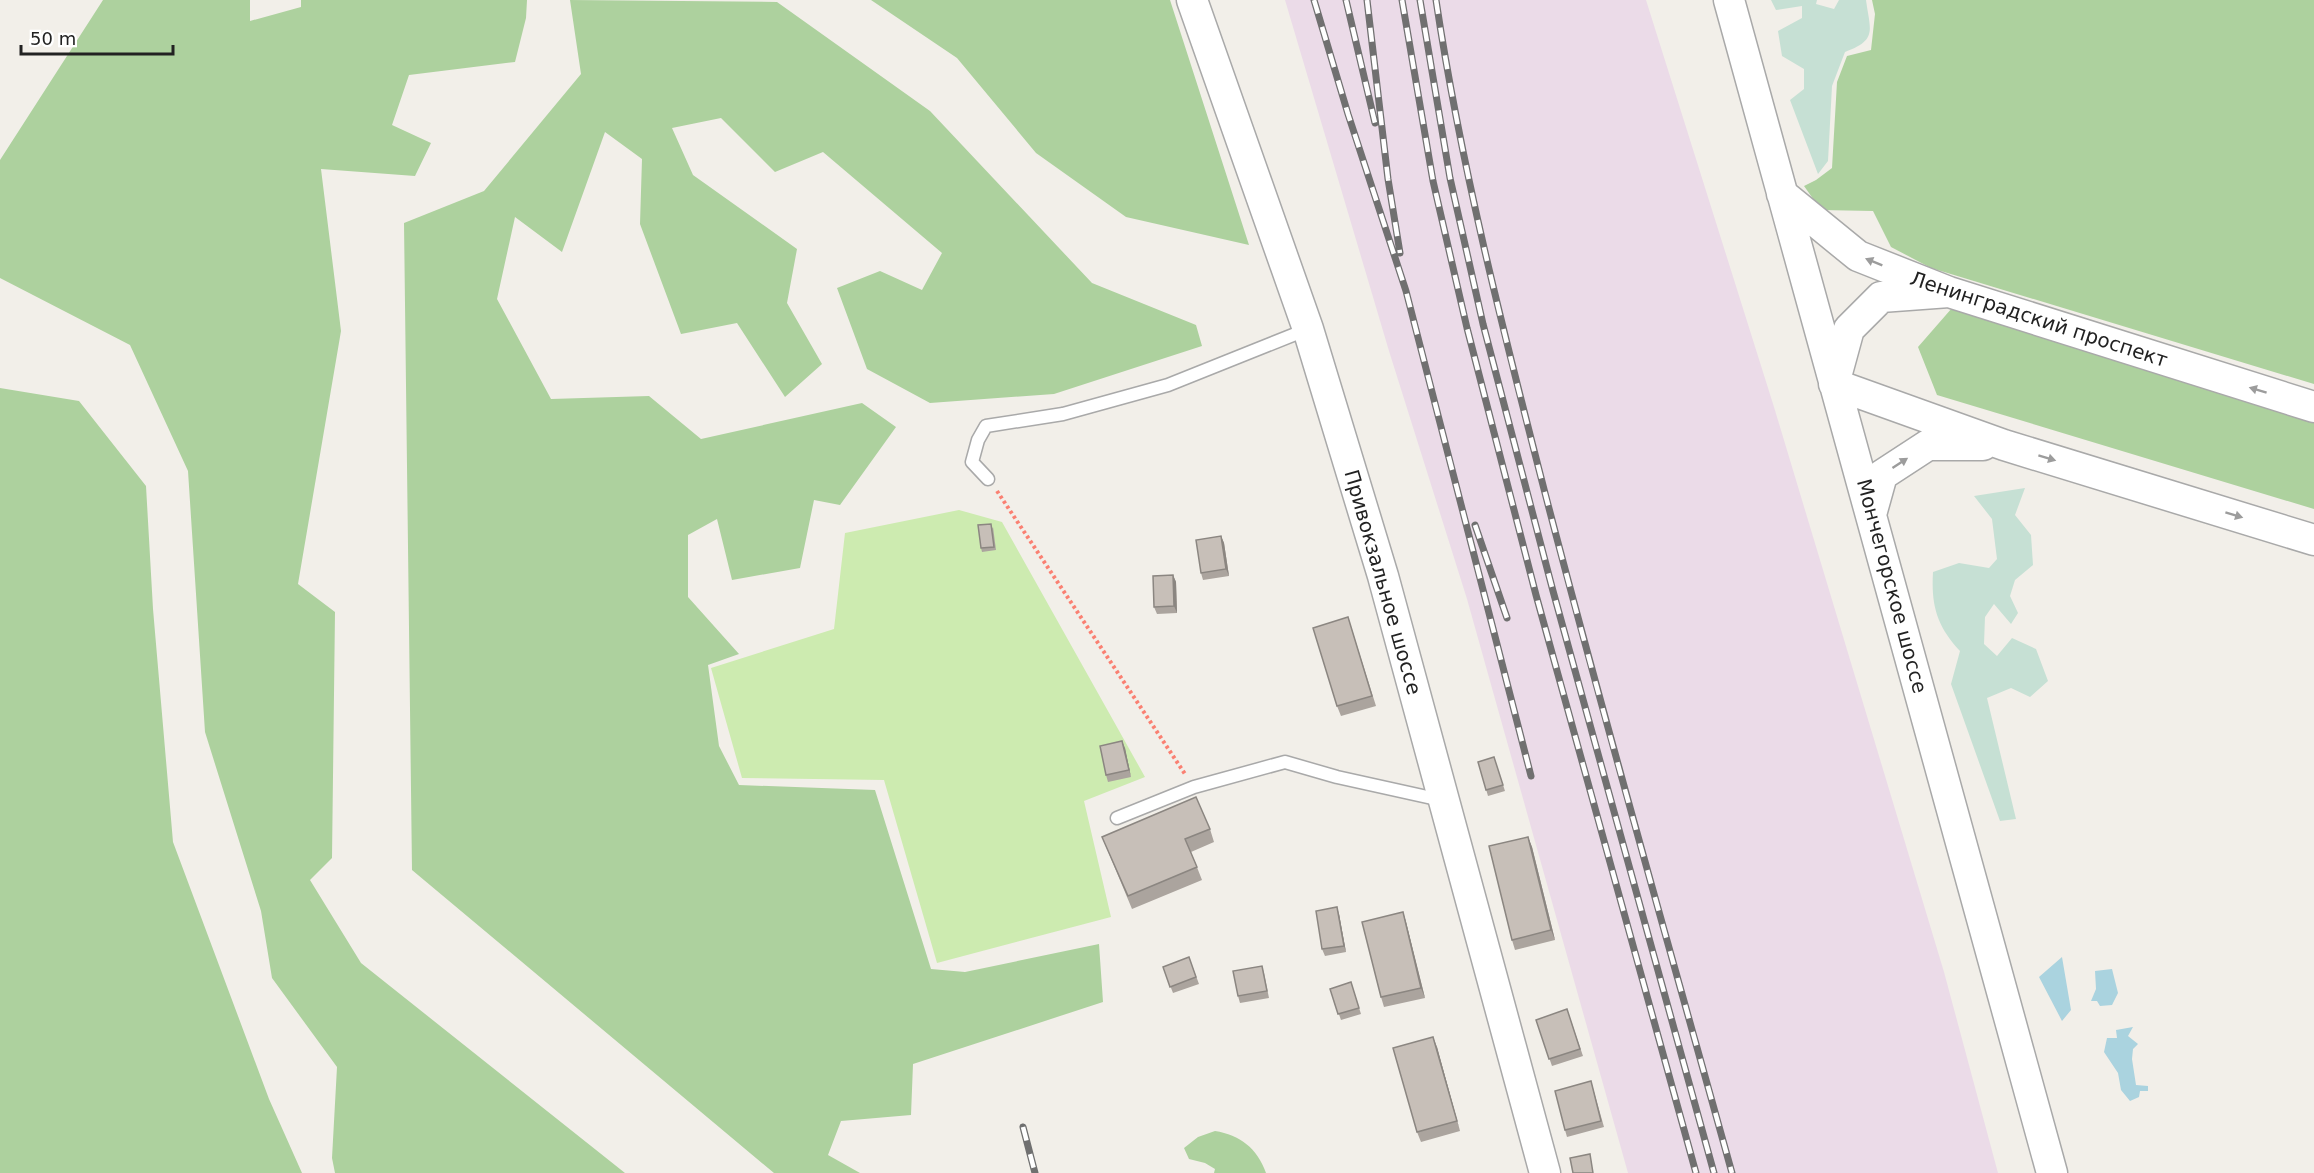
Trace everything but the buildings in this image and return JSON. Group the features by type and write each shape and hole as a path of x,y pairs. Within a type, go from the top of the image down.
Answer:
{"street":[{"name":"Привокзальное шоссе","path":"1192,0 1308,329 1383,576 1545,1173"},
{"name":"Мончегорское шоссе","path":"1730,0 2052,1173"},
{"name":"Ленинградский проспект","path":"1782,194 1858,256 1949,292 2314,407"},
{"path":"1949,292 1881,297 1849,328 1834,384 2004,445 2314,540"},
{"path":"1872,511 1882,475 1928,445 2004,445"}],"lane":[{"path":"988,478 972,462 978,440 986,426 1063,414 1168,386 1308,329"},
{"path":"1117,818 1194,787 1285,762 1337,777 1445,801"}],"path":[{"path":"988,478 1194,787"}],"shaded area":[{"path":"1285,0 1646,0 1774,407 1944,972 1998,1173 1628,1173 1467,599 1389,351"}],"green space":[{"path":"103,0 250,0 250,21 301,7 301,0 527,0 526,18 515,62 409,75 392,125 431,143 415,176 321,169 341,331 298,584 335,612 332,858 310,880 361,963 625,1173 335,1173 332,1158 337,1067 272,978 261,911 205,732 188,471 130,345 0,278 0,160"},
{"path":"570,0 777,2 930,111 1092,283 1196,325 1202,346 1054,394 930,403 867,369 837,288 880,271 922,290 942,253 823,152 775,172 721,118 672,128 693,175 797,249 787,303 822,364 785,397 737,323 681,334 640,224 642,159 605,132 562,252 515,217 497,299 551,399 649,396 701,439 862,403 896,427 840,505 814,500 800,568 732,580 717,519 688,535 688,597 739,654 708,665 719,746 739,785 875,790 931,969 965,972 1099,944 1103,1002 913,1064 911,1115 841,1121 828,1155 860,1173 774,1173 412,870 404,223 484,191 581,74"},
{"path":"871,0 1170,0 1249,245 1126,217 1036,153 957,58"},
{"path":"1771,0 1817,0 1816,4 1834,9 1839,0 1866,0 1869,33 1863,43 1845,52 1832,86 1828,161 1818,174 1790,100 1804,89 1804,69 1782,56 1778,31 1802,18 1802,6 1776,10"},
{"path":"1872,0 2314,0 2314,384 1931,268 1891,247 1873,211 1821,210 1804,186 1832,168 1837,82 1847,56 1871,50 1875,14"},
{"path":"1952,308 2314,423 2314,509 1937,395 1918,347"},
{"path":"0,388 79,401 146,486 153,609 173,842 269,1099 302,1173 0,1173"},
{"path":"2025,488 2015,515 2031,535 2033,565 2015,580 2010,596 2018,613 2011,624 1994,604 1985,617 1984,644 1997,656 2012,638 2036,649 2048,681 2030,697 2011,688 1987,698 2016,819 2000,821 1951,684 1960,651 1946,633 1937,615 1933,595 1933,572 1959,563 1989,568 1997,559 1992,519 1974,496"},
{"path":"959,510 1002,522 1145,777 1084,801 1111,917 937,963 884,780 742,778 711,668 834,629 845,533"},
{"path":"1215,1131 1240,1139 1258,1156 1266,1173 1214,1173 1215,1169 1205,1163 1189,1159 1184,1148 1198,1137"}],"water":[{"path":"2062,957 2071,1010 2062,1021 2039,977"},
{"path":"2112,969 2118,993 2112,1005 2100,1006 2097,1001 2091,1001 2096,989 2095,971"},
{"path":"2133,1027 2128,1036 2138,1044 2133,1049 2132,1059 2136,1085 2148,1086 2148,1091 2140,1091 2139,1097 2130,1101 2121,1090 2118,1073 2104,1052 2107,1038 2117,1038 2116,1030"}],"railway":[{"path":"1314,0 1348,114 1406,291 1531,776"},
{"path":"1346,0 1375,123"},
{"path":"1367,0 1388,179 1400,253"},
{"path":"1402,0 1433,181 1467,328 1536,595 1696,1173"},
{"path":"1420,0 1450,178 1483,324 1553,591 1714,1173"},
{"path":"1436,0 1470,186 1514,371 1590,663 1732,1173"},
{"path":"1475,525 1507,618"},
{"path":"1023,1127 1035,1173"}]}
